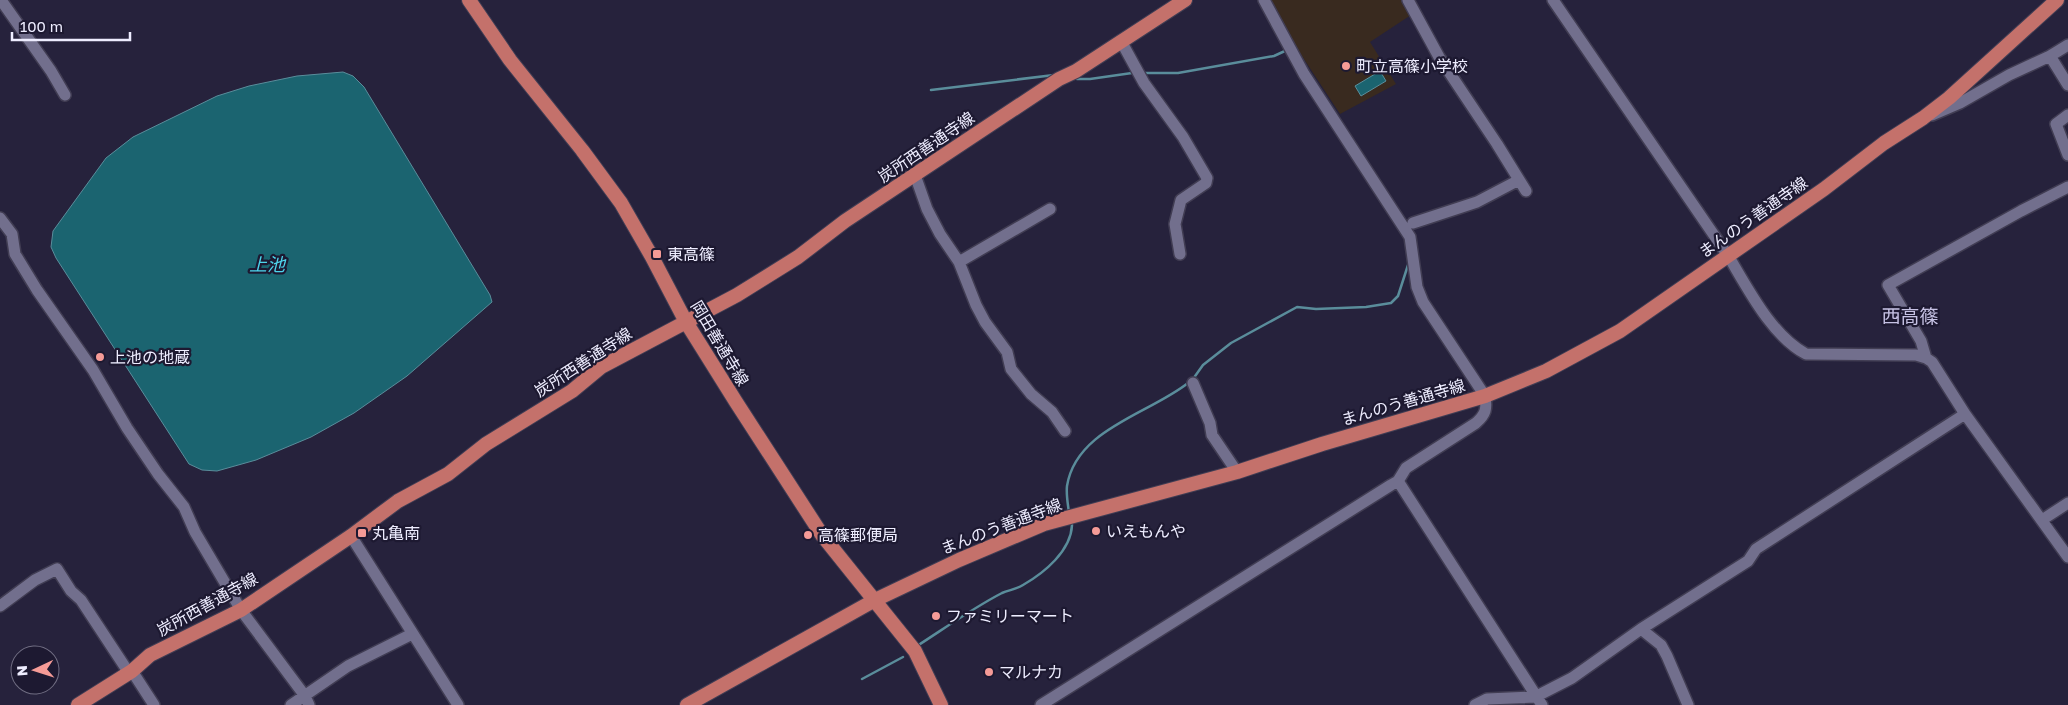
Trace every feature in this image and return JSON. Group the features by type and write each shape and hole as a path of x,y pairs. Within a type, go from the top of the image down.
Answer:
{"main road":[{"name":"岡田善通寺線","path":"469,0 510,60 582,150 620,203 652,257 686,322 822,535 915,651 941,705"},
{"name":"炭所西善通寺線","path":"78,705 130,672 150,655 241,610 351,536 398,500 448,474 486,444 572,391 601,368 737,295 798,257 845,222 1058,79 1076,71 1184,0"},
{"name":"まんのう善通寺線","path":"687,705 875,600 959,560 1044,524 1237,472 1322,444 1485,396 1546,371 1620,331 1729,257 1824,189 1884,143 1923,118 1949,98 2057,0"}],"street":[{"path":"1,0 51,71 64,96"},
{"path":"1041,705 1398,481 1406,468 1482,417 1487,408 1485,396 1423,302 1417,288 1410,237 1304,74 1264,0"},
{"path":"1408,0 1439,57 1526,191"},
{"path":"1553,0 1781,334 1797,349 1806,354 1916,355 1926,358"},
{"path":"1121,40 1144,83 1183,137 1207,178 1206,183 1181,200 1175,224 1180,254"},
{"path":"1923,118 1960,103 2068,45"},
{"path":"2050,56 2068,85"},
{"path":"2068,114 2056,124 2068,155"},
{"path":"915,175 927,209 940,234 959,262 976,306 1007,352 1011,369 1031,394 1052,412 1065,431"},
{"path":"1413,223 1477,202 1519,180"},
{"path":"2068,187 1888,285 1921,341 1926,358 1951,389 1965,414 2068,558"},
{"path":"959,262 1050,209"},
{"path":"0,218 12,234 15,254 37,290 93,370 127,428 158,474 184,507 195,532 241,610 307,701"},
{"path":"1192,383 1210,423 1212,435 1237,472"},
{"path":"1475,705 1487,699 1538,701 1641,629 1748,561 1756,549 1965,414"},
{"path":"1398,481 1538,701"},
{"path":"2042,520 2068,503"},
{"path":"351,536 458,705"},
{"path":"0,606 35,580 57,569 67,585 81,600 154,705"},
{"path":"1641,629 1661,645 1668,656 1688,705"},
{"path":"291,705 307,701 348,666 412,634"}],"shaded area":[{"name":"町立高篠小学校","path":"1269,0 1404,0 1411,15 1370,42 1396,84 1340,114 1296,47"}],"water":[{"path":"1380,71 1386,81 1361,96 1355,86"},
{"name":"上池","path":"343,72 353,76 364,87 490,295 492,302 407,376 354,413 311,437 256,460 217,471 202,470 189,464 56,258 51,247 53,231 106,158 133,137 217,96 249,86 297,76"}],"waterway":[{"path":"1144,73 1178,73 1274,56 1287,50"},
{"path":"1077,79 1132,73"},
{"path":"931,90 1054,75"},
{"path":"1193,379 1203,365 1231,343 1297,307 1316,309 1366,307 1391,303 1398,296 1408,265"},
{"path":"1069,513 1067,486 1073,466 1084,450 1116,425 1188,383"},
{"path":"917,646 980,605 1002,593 1021,586 1047,568 1067,544 1072,525"},
{"path":"862,679 903,657"}],"place":[{"name":"町立高篠小学校","path":"1346,66"},
{"name":"東高篠","path":"657,254"},
{"name":"上池の地蔵","path":"100,357"},
{"name":"いえもんや","path":"1096,531"},
{"name":"丸亀南","path":"362,533"},
{"name":"高篠郵便局","path":"808,535"},
{"name":"ファミリーマート","path":"936,616"},
{"name":"マルナカ","path":"989,672"}],"district":[{"name":"西高篠","path":"1910,315"}]}
